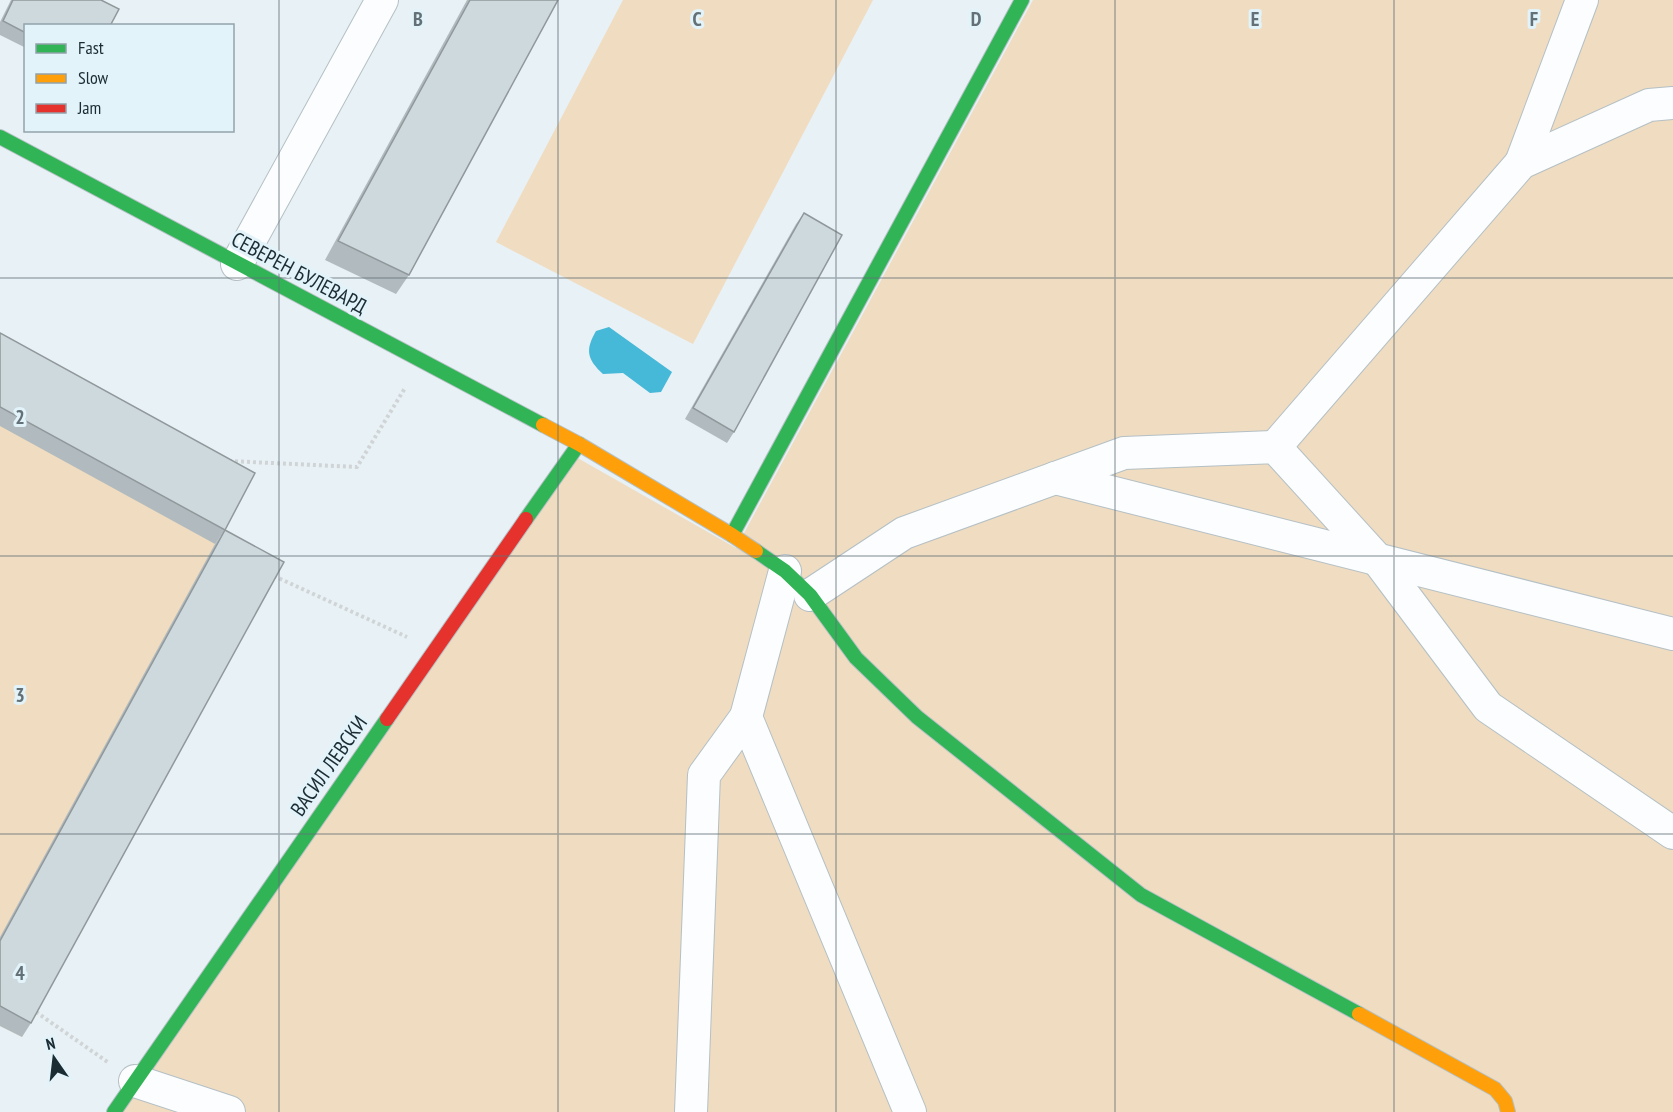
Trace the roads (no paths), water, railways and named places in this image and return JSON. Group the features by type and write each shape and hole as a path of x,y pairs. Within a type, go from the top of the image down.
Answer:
{"street":[{"path":"237,264 382,0"},
{"path":"732,535 1022,0"},
{"path":"810,594 904,533 1124,453 1275,447 1521,163 1582,0"},
{"path":"1521,163 1649,105 1673,103"},
{"name":"СЕВЕРЕН БУЛЕВАРД","path":"0,137 579,444 732,535 785,571 810,594 856,658 917,717 1141,895 1495,1089 1505,1101 1508,1112"},
{"name":"ВАСИЛ ЛЕВСКИ","path":"114,1112 579,444"},
{"path":"1275,447 1377,560 1488,708 1673,833"},
{"path":"1055,478 1673,634"},
{"path":"691,1112 704,775 746,717 785,571"},
{"path":"746,717 910,1112"},
{"path":"135,1081 229,1112"}],"water":[{"path":"609,327 672,372 661,392 650,393 623,373 603,374 594,364 589,354 592,338 596,331"}]}
